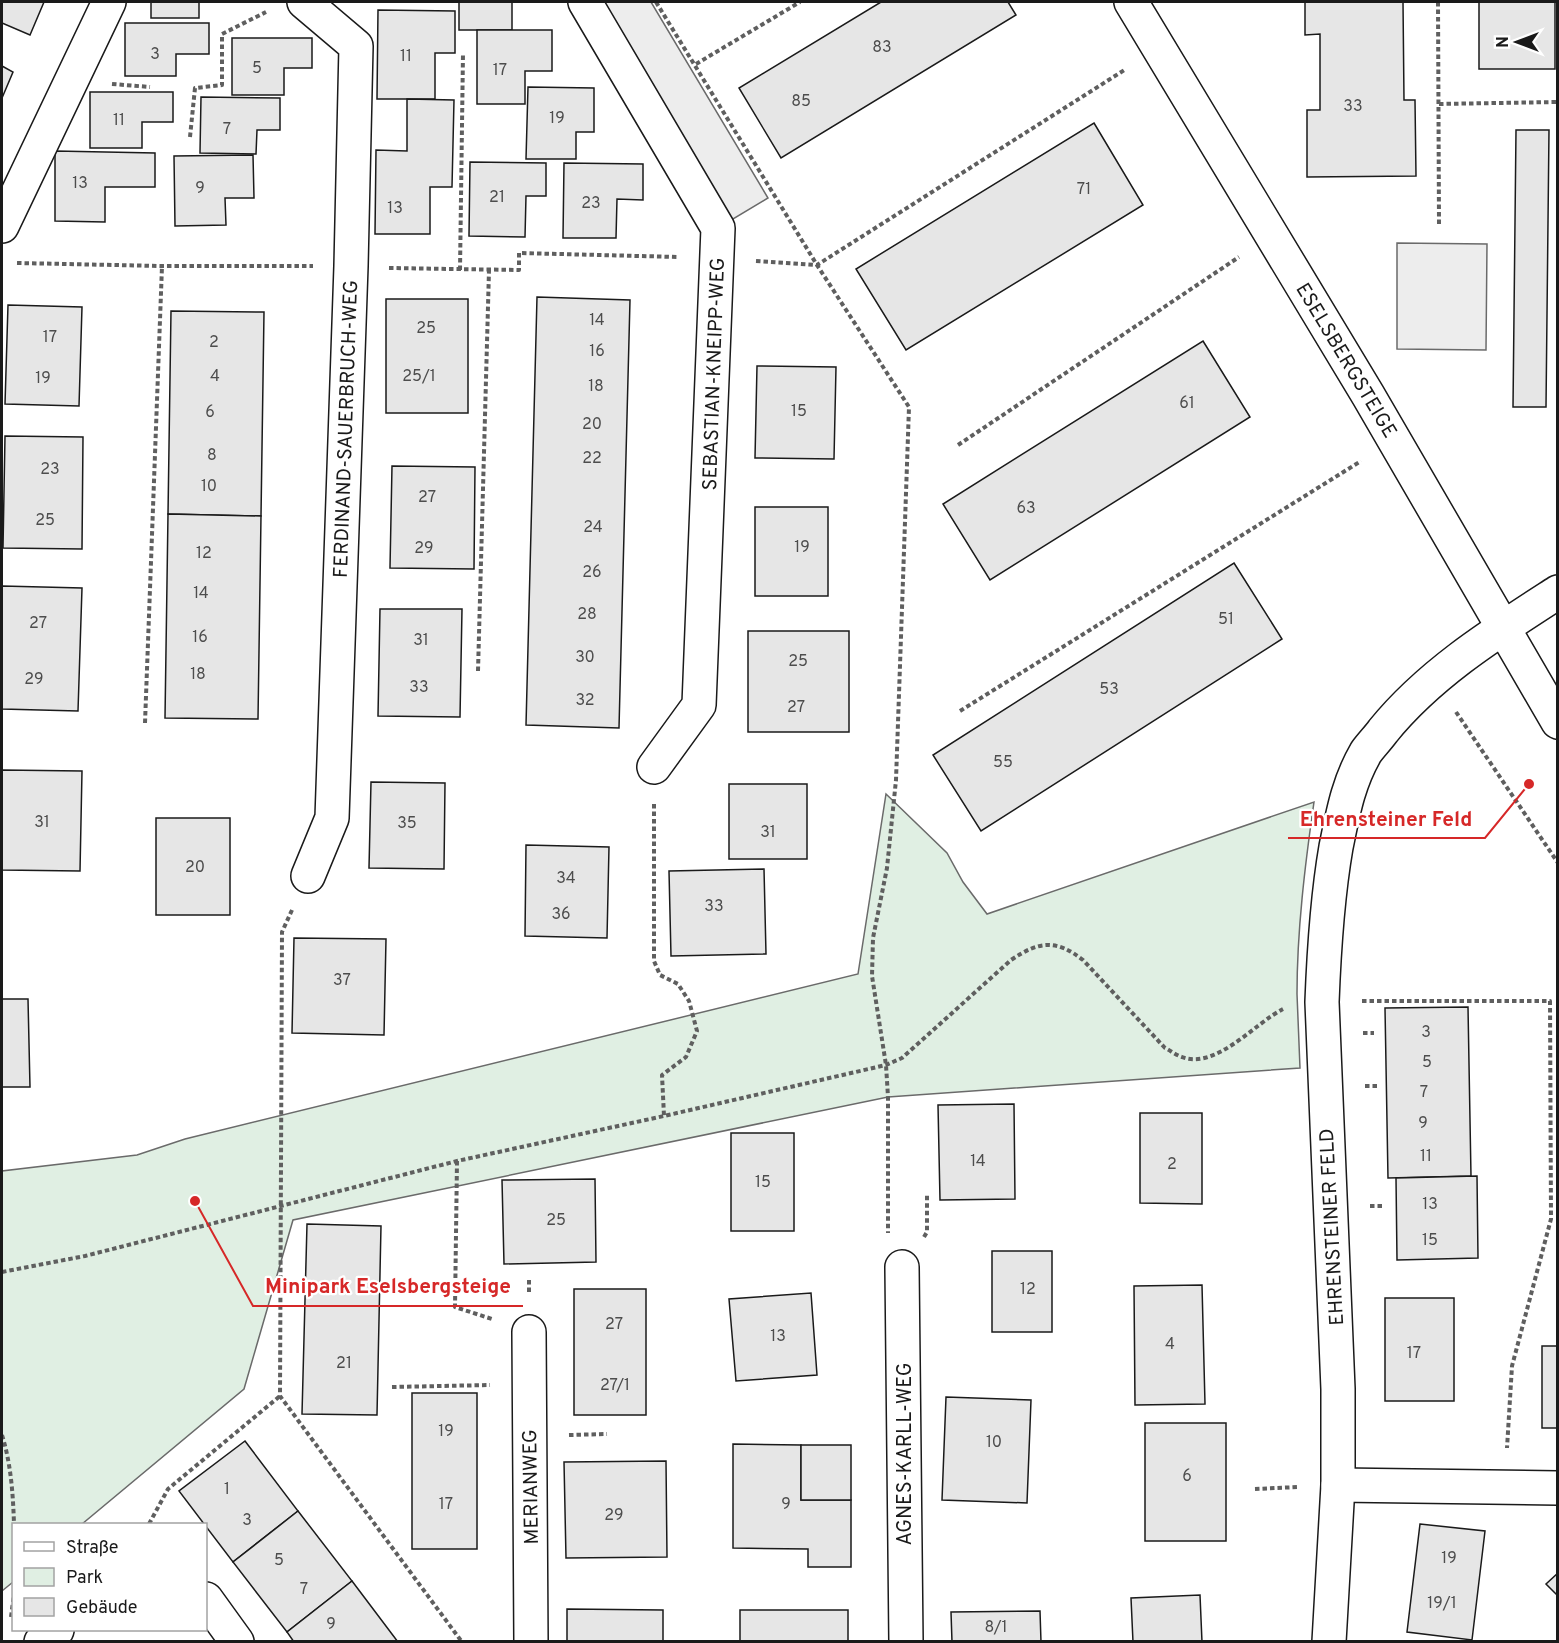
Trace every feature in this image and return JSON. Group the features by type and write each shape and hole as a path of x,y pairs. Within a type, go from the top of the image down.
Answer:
{"street":[{"path":"2,226 109,2"},
{"name":"SEBASTIAN-KNEIPP-WEG","path":"585,2 718,228 699,705 654,767"},
{"name":"ESELSBERGSTEIGE","path":"1131,2 1394,440 1557,722"},
{"name":"FERDINAND-SAUERBRUCH-WEG","path":"289,4 356,46 351,266 332,818 308,876"},
{"name":"EHRENSTEINER FELD","path":"1329,1641 1338,1485 1338,1379 1322,1002 1324,937 1332,870 1346,795 1367,752 1397,714 1436,677 1557,592"},
{"name":"AGNES-KARLL-WEG","path":"902,1267 906,1641"},
{"name":"MERIANWEG","path":"529,1332 531,1641"},
{"path":"1338,1485 1557,1488"},
{"path":"207,1600 237,1641"},
{"path":"42,1641 54,1631"}],"path":[{"path":"656,2 696,64 817,266 909,406 896,780 887,868 873,938 872,976 888,1097 886,1230 902,1267"},
{"path":"696,64 800,2"},
{"path":"1438,2 1439,224"},
{"path":"190,137 195,88 222,85 222,34 289,4"},
{"path":"13,263 519,270 519,253 718,258 817,266 1159,48"},
{"path":"460,270 463,53"},
{"path":"1439,104 1557,102"},
{"path":"958,445 1272,236"},
{"path":"145,723 162,266"},
{"path":"478,671 489,270"},
{"path":"960,711 1394,440"},
{"path":"1436,677 1454,709 1557,863"},
{"path":"654,767 654,961 660,975 678,984 689,1001 697,1030 686,1057 662,1075 664,1116"},
{"path":"308,876 282,932 279,1396 462,1641"},
{"path":"2,1272 85,1256 456,1161 885,1065 902,1058 1011,960 1027,949 1042,945 1058,945 1070,950 1083,960 1165,1048 1182,1057 1195,1059 1230,1047 1269,1016 1291,1005 1322,1002 1550,1000 1551,1219 1512,1366 1504,1487"},
{"path":"456,1161 455,1307 529,1332"},
{"path":"1551,1219 1557,1223"},
{"path":"392,1387 529,1384"},
{"path":"150,1523 168,1489 279,1396"},
{"path":"2,1435 13,1492 14,1523"}],"green space":[{"path":"886,794 947,853 963,882 987,914 1314,802 1298,946 1300,1068 888,1097 293,1220 244,1389 83,1523 12,1523 12,1583 2,1591 2,1171 137,1155 185,1139 858,974"}],"shaded area":[{"path":"585,2 651,2 768,198 718,228"},
{"path":"1397,243 1487,244 1486,350 1397,349"}],"building":[{"path":"2,2 44,2 30,35 2,23"},
{"path":"151,2 199,2 199,18 151,18"},
{"path":"459,2 512,2 512,30 459,30"},
{"path":"881,2 1008,2 1016,15 781,158 739,88"},
{"path":"1305,2 1403,2 1404,100 1415,100 1416,176 1307,177 1307,110 1320,110 1320,34 1305,35"},
{"path":"1479,2 1555,2 1555,69 1479,69"},
{"path":"378,10 455,11 455,53 435,53 435,99 377,99"},
{"path":"125,23 209,23 209,54 176,54 176,76 125,76"},
{"path":"477,30 552,30 552,71 525,71 525,104 477,104"},
{"path":"232,38 312,38 312,68 284,68 284,95 232,95"},
{"path":"2,66 13,72 2,98"},
{"path":"528,87 594,88 594,132 576,132 576,159 526,159"},
{"path":"90,92 173,92 173,122 142,122 142,148 90,148"},
{"path":"201,97 280,98 280,130 257,130 256,154 200,153"},
{"path":"407,99 454,100 452,187 430,187 430,234 375,234 376,150 407,151"},
{"path":"1094,123 1143,205 906,350 856,269"},
{"path":"1516,130 1549,130 1546,407 1513,407"},
{"path":"55,151 155,153 155,187 105,187 105,222 55,221"},
{"path":"253,155 254,198 225,198 226,225 175,226 174,156"},
{"path":"470,162 546,163 546,196 526,196 525,237 469,236"},
{"path":"564,163 643,164 643,200 617,199 616,238 563,238"},
{"path":"537,297 630,300 619,728 526,725"},
{"path":"386,299 468,299 468,413 386,413"},
{"path":"8,305 82,307 79,406 5,404"},
{"path":"171,311 264,312 261,516 168,514"},
{"path":"1203,341 1250,417 990,580 943,504"},
{"path":"757,366 836,367 834,459 755,458"},
{"path":"5,436 83,437 82,549 3,548"},
{"path":"392,466 475,467 474,569 390,568"},
{"path":"755,507 828,507 828,596 755,596"},
{"path":"168,514 261,516 258,719 165,718"},
{"path":"1234,563 1282,639 981,831 933,755"},
{"path":"2,586 82,588 78,711 2,709"},
{"path":"380,609 462,609 460,717 378,716"},
{"path":"748,631 849,631 849,732 748,732"},
{"path":"2,770 82,771 80,871 2,870"},
{"path":"371,782 445,783 444,869 369,868"},
{"path":"729,784 807,784 807,859 729,859"},
{"path":"156,818 230,818 230,915 156,915"},
{"path":"526,845 609,847 607,938 525,936"},
{"path":"764,869 766,954 671,956 669,871"},
{"path":"294,938 386,939 384,1035 292,1033"},
{"path":"2,999 28,999 30,1087 2,1087"},
{"path":"1468,1007 1471,1176 1388,1178 1385,1008"},
{"path":"1014,1104 1015,1199 940,1200 938,1105"},
{"path":"1140,1113 1202,1113 1202,1204 1140,1203"},
{"path":"731,1133 794,1133 794,1231 731,1231"},
{"path":"1477,1176 1478,1258 1397,1260 1396,1178"},
{"path":"595,1179 596,1262 504,1264 502,1180"},
{"path":"307,1224 381,1226 377,1415 302,1414"},
{"path":"992,1251 1052,1251 1052,1332 992,1332"},
{"path":"1202,1285 1205,1404 1135,1405 1134,1286"},
{"path":"574,1289 646,1289 646,1415 574,1415"},
{"path":"811,1293 817,1375 736,1381 729,1299"},
{"path":"1385,1298 1454,1298 1454,1401 1385,1401"},
{"path":"1542,1346 1558,1346 1558,1428 1542,1428"},
{"path":"412,1393 477,1393 477,1549 412,1549"},
{"path":"946,1397 1031,1400 1027,1503 942,1500"},
{"path":"1145,1423 1226,1423 1226,1541 1145,1541"},
{"path":"245,1441 298,1511 233,1562 207,1528 207,1523 203,1523 179,1491"},
{"path":"733,1444 801,1445 801,1500 851,1500 851,1567 808,1567 808,1549 733,1548"},
{"path":"801,1445 851,1445 851,1500 801,1500"},
{"path":"666,1461 667,1557 566,1558 564,1462"},
{"path":"298,1511 352,1581 287,1632 233,1562"},
{"path":"1420,1524 1485,1531 1472,1640 1407,1632"},
{"path":"1558,1573 1558,1596 1546,1584"},
{"path":"352,1581 398,1642 294,1642 287,1632"},
{"path":"1200,1595 1202,1642 1133,1642 1131,1598"},
{"path":"567,1609 663,1610 663,1642 567,1642"},
{"path":"740,1610 848,1610 848,1642 740,1642"},
{"path":"1040,1611 1041,1642 952,1642 951,1612"}],"place":[{"name":"Ehrensteiner Feld","path":"1529,784"},
{"name":"Minipark Eselsbergsteige","path":"195,1201"}]}
